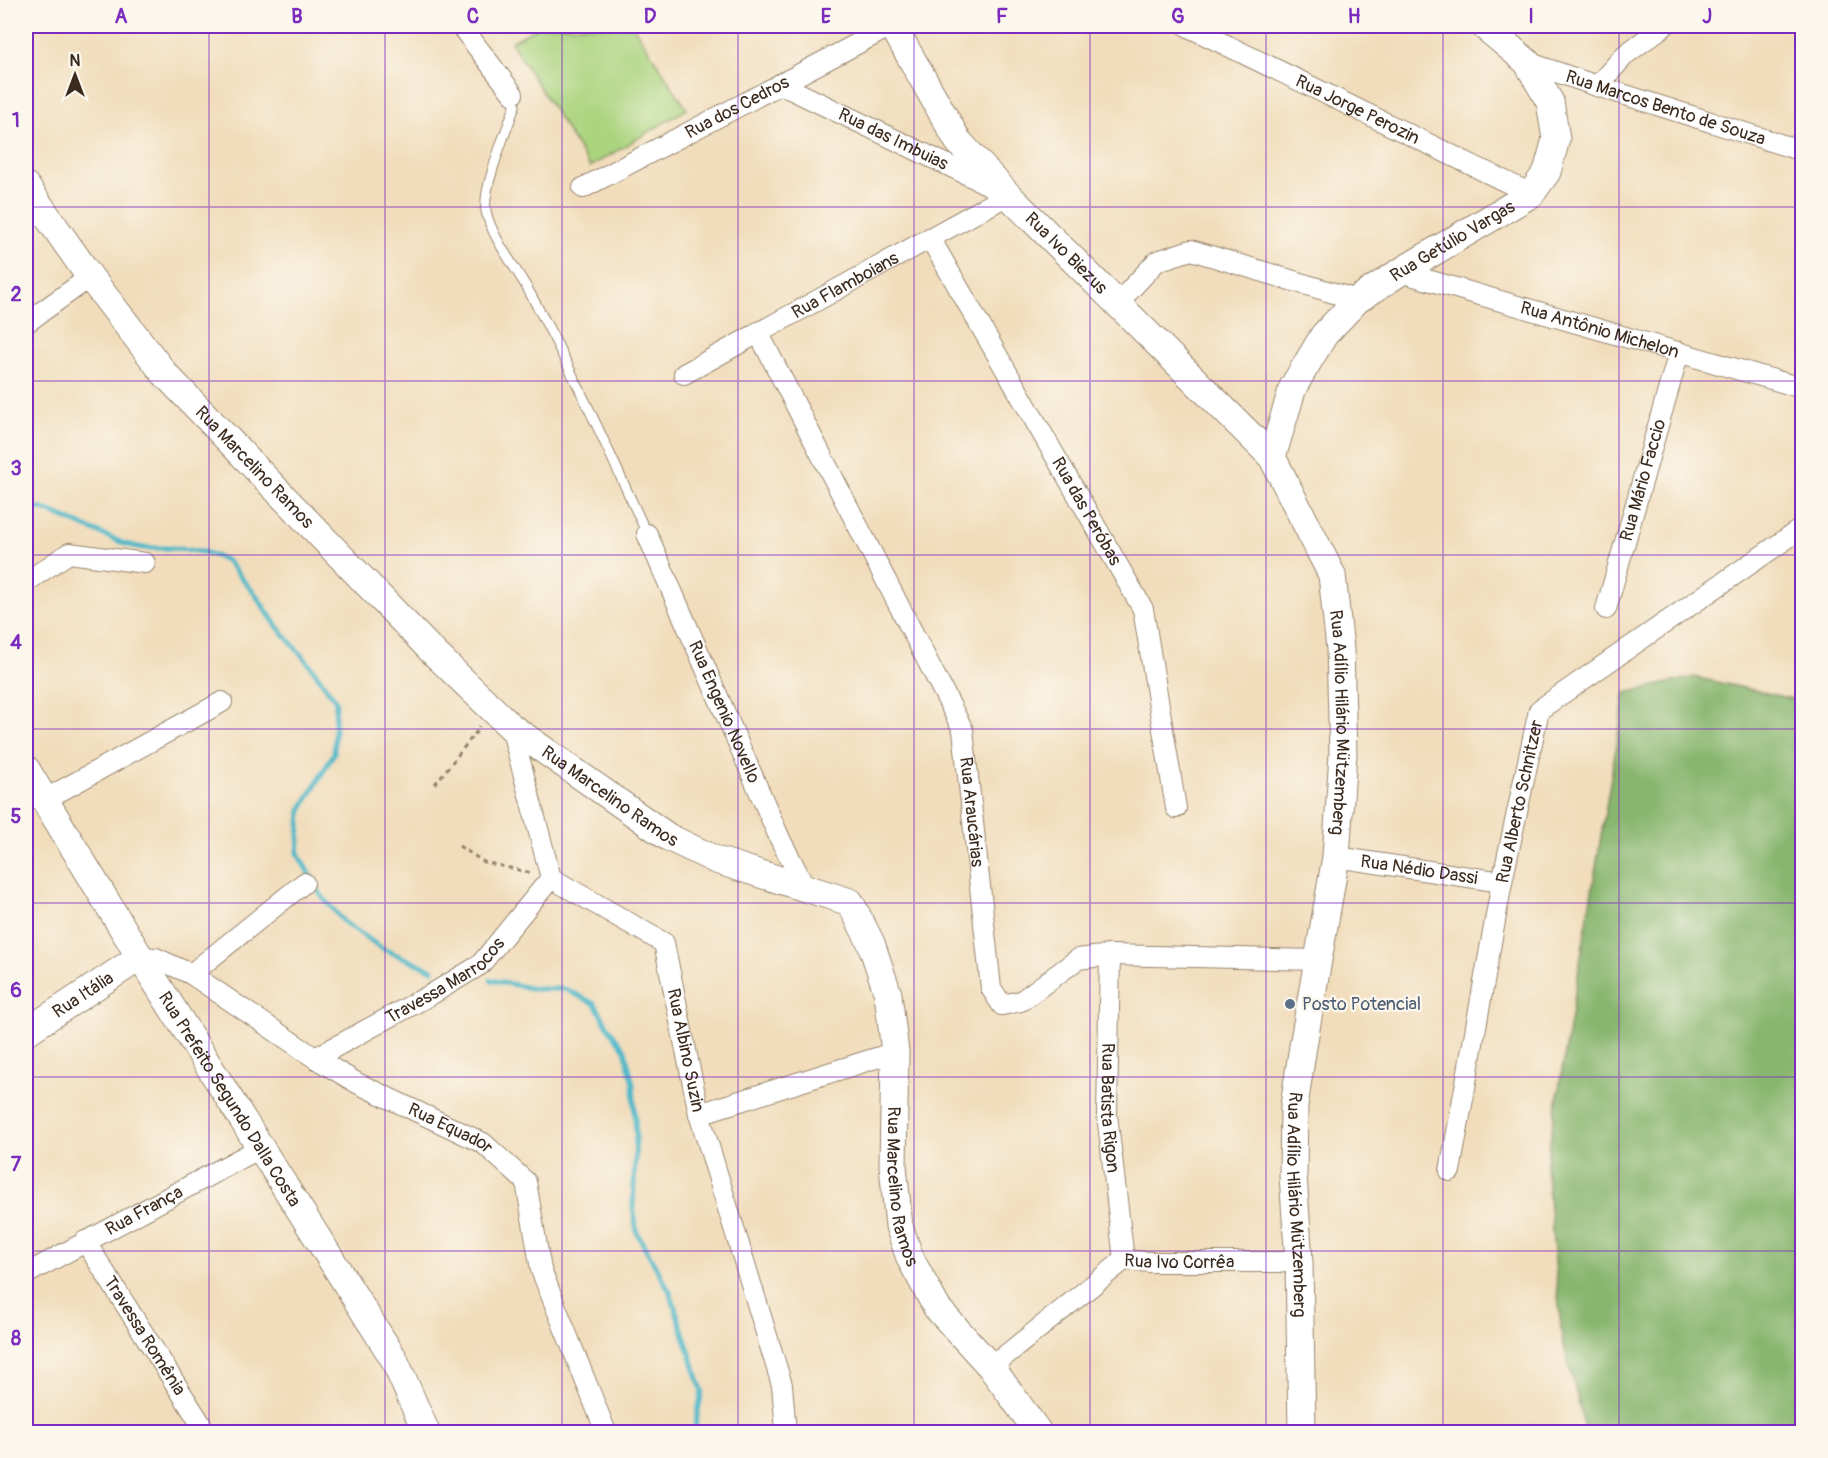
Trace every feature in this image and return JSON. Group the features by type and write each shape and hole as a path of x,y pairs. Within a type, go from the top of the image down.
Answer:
{"main road":[{"name":"Rua Ivo Biezus","path":"892,26 958,141 1008,195 1272,457"},
{"name":"Rua Getúlio Vargas","path":"1272,457 1293,387 1324,334 1357,300 1531,194 1547,172 1556,139 1550,102 1527,62 1484,26"},
{"name":"Rua Marcelino Ramos","path":"26,186 90,277 164,373 429,648 511,727 668,837 716,860 850,902 871,943 888,994 895,1052 893,1166 899,1226 910,1258 937,1308 991,1367 1038,1432"},
{"name":"Rua Adílio Hilário Mützemberg","path":"1272,457 1332,575 1340,649 1343,754 1336,857 1294,1106 1293,1175 1299,1263 1302,1432"},
{"name":"Rua Prefeito Segundo Dalla Costa","path":"26,770 140,957 394,1359 426,1432"},
{"name":"Rua Itália","path":"26,1032 140,957"}],"street":[{"path":"461,26 513,94"},
{"name":"Rua dos Cedros","path":"583,188 892,26"},
{"name":"Rua Jorge Perozin","path":"1187,26 1531,194"},
{"path":"1597,86 1626,54 1664,26"},
{"name":"Rua Marcos Bento de Souza","path":"1527,62 1803,151"},
{"name":"Rua das Imbuias","path":"780,84 1008,195"},
{"name":"Rua Flamboians","path":"684,374 1008,195"},
{"name":"Rua das Peróbas","path":"930,238 1143,609 1176,808"},
{"path":"1118,303 1157,261 1191,250 1357,300"},
{"name":"Rua Antônio Michelon","path":"1400,272 1803,387"},
{"path":"26,323 90,277"},
{"name":"Rua Araucárias","path":"758,332 963,730 991,988 1002,1005 1021,1001 1078,959 1110,955 1317,960"},
{"name":"Rua Mário Faccio","path":"1606,609 1679,352"},
{"name":"Rua Alberto Schnitzer","path":"1450,1171 1502,882 1539,710 1803,528"},
{"name":"Rua Engenio Novello","path":"647,534 780,839 805,887"},
{"path":"26,582 69,553 145,563"},
{"path":"44,800 222,702"},
{"path":"511,727 551,878"},
{"name":"Rua Nédio Dassi","path":"1336,857 1502,882"},
{"name":"Travessa Marrocos","path":"315,1058 480,965 551,878"},
{"name":"Rua Albino Suzin","path":"551,878 664,943 699,1114 782,1385 786,1432"},
{"path":"191,974 304,883"},
{"name":"Rua Batista Rigon","path":"1110,955 1107,1115 1124,1260"},
{"name":"Rua Equador","path":"140,957 156,958 191,974 315,1058 357,1083 483,1143 526,1182 541,1270 606,1432"},
{"path":"699,1114 895,1052"},
{"name":"Rua França","path":"26,1274 85,1240 260,1148"},
{"name":"Travessa Romênia","path":"85,1240 206,1432"},
{"name":"Rua Ivo Corrêa","path":"991,1367 1124,1260 1150,1263 1299,1263"}],"lane":[{"path":"513,94 514,106 490,179 486,209 492,228 531,296 597,427 647,534"}],"path":[{"path":"435,784 477,731 479,724"},
{"path":"459,846 484,862 551,878"}],"green space":[{"path":"540,26 633,26 687,109 590,167 511,42"},
{"path":"1694,677 1802,701 1802,1432 1586,1432 1562,1338 1546,1166 1625,693"}],"waterway":[{"path":"26,505 46,510 125,544 143,548 173,548 204,552 226,560 255,594 276,625 310,665 336,701 334,753 301,810 298,854 321,895 344,922 383,949 433,970"},
{"path":"491,980 535,989 565,989 595,1004 625,1050 633,1084 636,1135 633,1206 637,1233 670,1292 702,1391 694,1432"}],"place":[{"name":"Posto Potencial","path":"1290,1004"}]}
